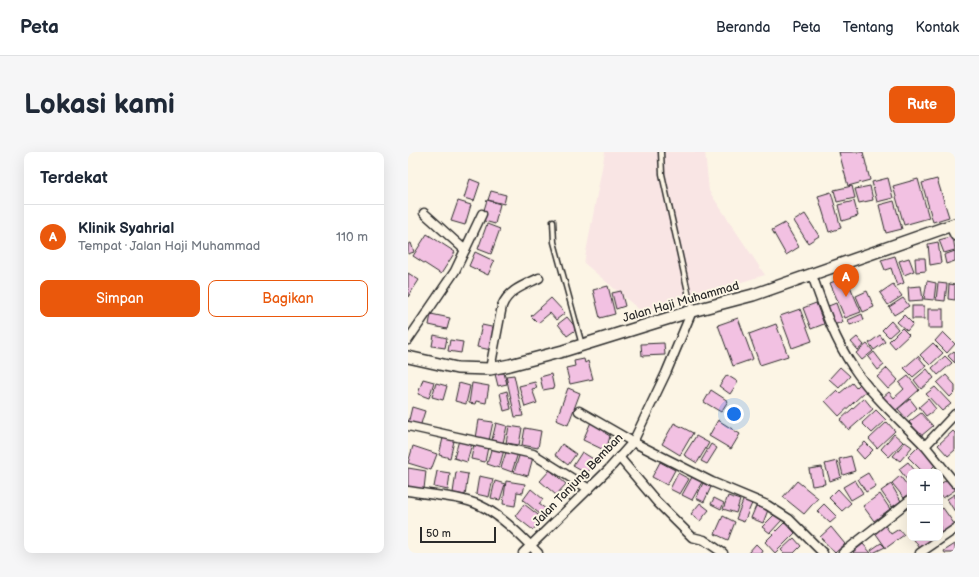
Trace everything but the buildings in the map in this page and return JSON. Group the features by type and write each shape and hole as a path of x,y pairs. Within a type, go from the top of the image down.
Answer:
{"street":[{"path":"424,213 465,250"},
{"path":"408,340 455,271 482,214"},
{"name":"Jalan Haji Muhammad","path":"408,357 457,368 490,369 582,345 692,311 753,295 953,229"},
{"path":"812,275 829,322 853,367 880,400 925,446 940,469"},
{"path":"490,369 502,306 505,298 513,291 540,278"},
{"name":"Jalan Tanjung Bemban","path":"523,553 589,489 633,442 666,374 692,311"},
{"path":"579,411 633,442 712,482 767,505 789,519 823,553"},
{"path":"925,446 955,414"},
{"path":"408,426 533,454 589,489"},
{"path":"619,457 657,502 692,537 704,540 723,553"},
{"path":"943,474 955,484"},
{"path":"408,491 465,500 481,506 504,521 538,553"},
{"path":"843,553 907,502"},
{"path":"920,553 955,529"}],"lane":[{"path":"661,152 660,158 662,174 692,311"},
{"path":"552,221 554,242 582,345"}],"shaded area":[{"path":"605,152 705,152 709,191 765,275 642,312 584,263"}],"place":[{"name":"Klinik Syahrial","path":"846,297"}]}
